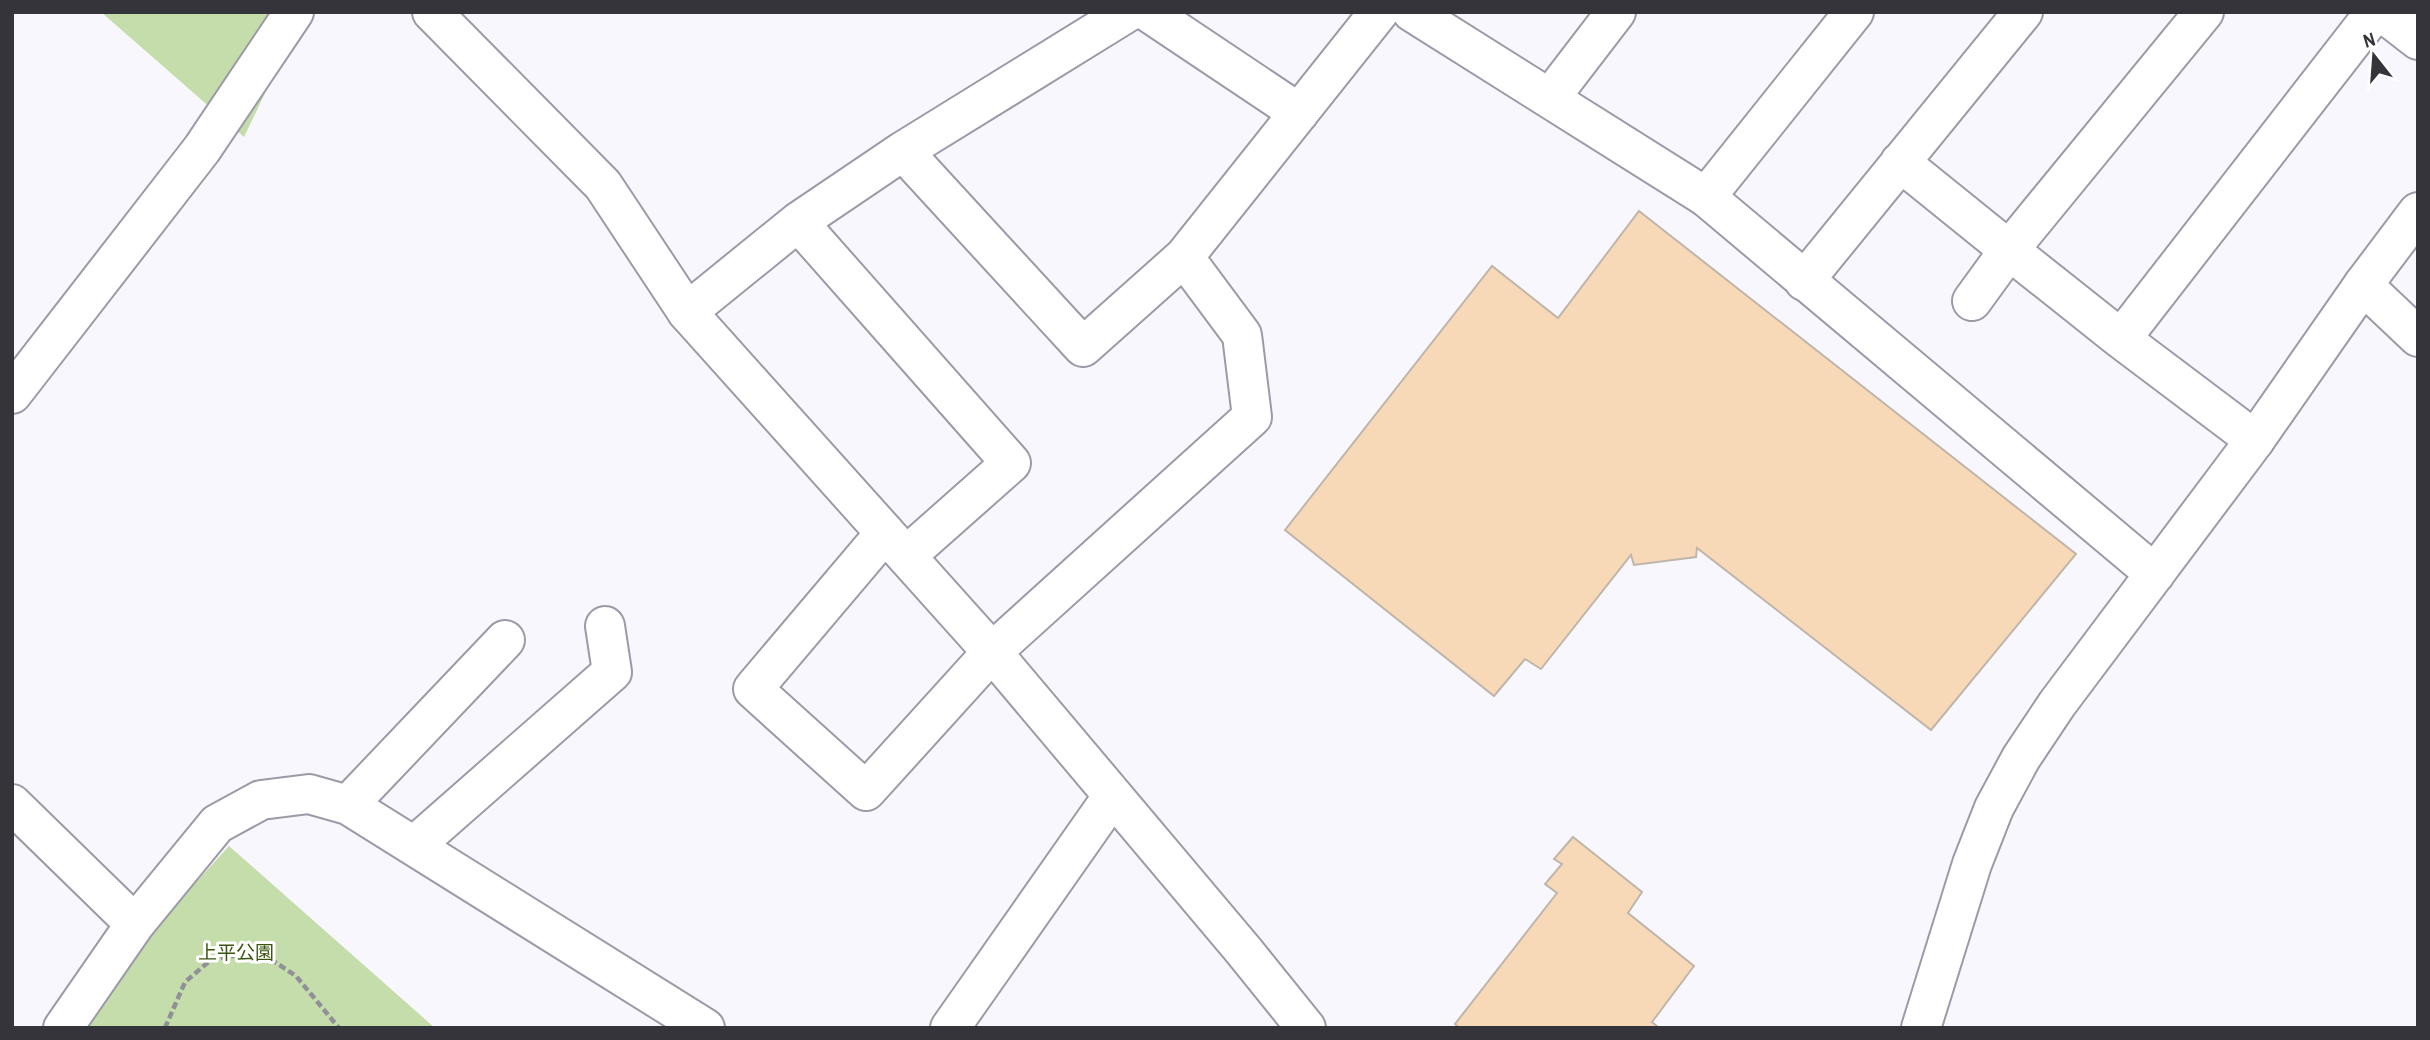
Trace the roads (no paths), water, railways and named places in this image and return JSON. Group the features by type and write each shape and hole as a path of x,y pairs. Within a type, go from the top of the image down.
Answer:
{"street":[{"path":"12,394 202,149 294,12"},
{"path":"432,12 603,185 687,312 992,652 1306,1028"},
{"path":"687,312 798,222 903,151 1128,12"},
{"path":"1147,12 1298,113"},
{"path":"903,151 1083,347 1184,257 1379,12"},
{"path":"1412,12 1706,197 2155,574"},
{"path":"1550,98 1616,12"},
{"path":"1706,197 1854,12"},
{"path":"1804,281 2023,12"},
{"path":"1972,300 2009,250 2204,12"},
{"path":"2121,339 2375,12"},
{"path":"2382,12 2418,40"},
{"path":"1900,162 2121,339 2255,440"},
{"path":"1921,1028 1972,864 1994,808 2021,758 2057,704 2255,440 2363,285 2418,212"},
{"path":"798,222 1011,463 895,544 753,689 866,791 992,652 1252,416 1242,335 1184,257"},
{"path":"2363,285 2418,337"},
{"path":"414,846 612,672 605,626"},
{"path":"348,805 505,640"},
{"path":"63,1028 135,924 217,824 261,800 309,794 348,805 705,1028"},
{"path":"950,1028 1112,797"},
{"path":"12,804 135,924"}],"park label":[{"name":"上平公園","path":"236,952"}]}
